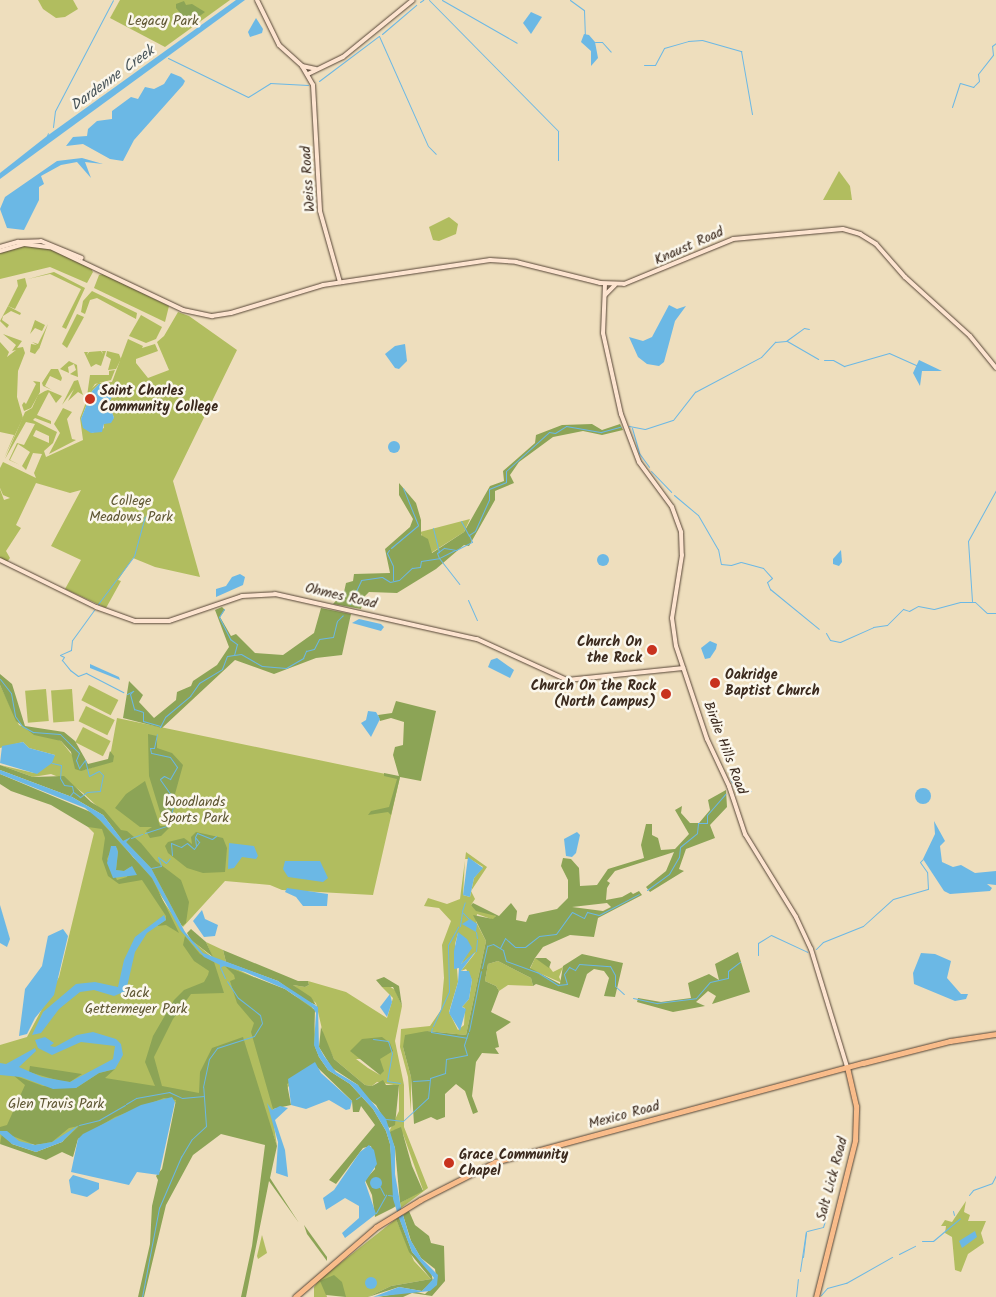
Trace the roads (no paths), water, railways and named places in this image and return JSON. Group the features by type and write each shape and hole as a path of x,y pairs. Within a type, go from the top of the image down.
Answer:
{"main road":[{"name":"Weiss Road","path":"258,0 279,45 302,66 312,83 320,211 340,282"},
{"path":"308,74 343,57 413,0"},
{"path":"302,66 316,69"},
{"path":"312,83 316,69"},
{"name":"Knaust Road","path":"0,249 18,242 43,242 86,261 183,310 208,316 227,314 340,282 494,260 516,262 594,282 615,285 636,281 733,239 847,230 864,236 879,246 905,277 970,336 996,368"},
{"path":"594,282 605,295 615,285"},
{"name":"Birdie Hills Road","path":"605,284 603,335 621,414 639,462 672,507 681,532 682,555 672,618 676,646 745,834 796,917 811,949 847,1067"},
{"name":"Ohmes Road","path":"0,560 102,610 135,621 169,621 242,596 275,594 485,641 567,680 683,668"},
{"name":"Mexico Road","path":"294,1297 362,1238 390,1218 495,1162 847,1067 950,1041 996,1034"},
{"path":"837,1070 851,1078 860,1064"},
{"name":"Salt Lick Road","path":"816,1297 855,1140 856,1106 847,1067"}],"water":[{"path":"236,0 245,0 0,179 0,173 47,136"},
{"path":"531,12 542,17 531,34 523,23"},
{"path":"256,18 263,29 262,33 250,37 248,32"},
{"path":"584,34 589,35 595,42 598,58 591,66 591,51 581,42"},
{"path":"171,73 185,81 183,85 134,140 123,161 110,159 83,144 66,146 73,137 87,136 88,129 97,121 112,119 112,111 131,97 138,99 145,87 154,89 164,84"},
{"path":"82,158 103,164 85,162 91,178 77,162 61,165 41,176 44,184 39,187 39,200 24,230 7,228 0,209 5,197 57,161"},
{"path":"669,305 677,309 686,306 675,321 664,362 659,366 647,364 638,357 629,337 643,341 652,337"},
{"path":"405,344 407,361 399,369 395,368 385,354 395,346"},
{"path":"919,360 942,371 922,371 920,386 913,373"},
{"path":"99,384 111,385 115,390 109,403 114,418 111,423 104,424 102,432 91,433 83,428 81,419 92,391"},
{"path":"392,441 396,441 400,447 396,453 392,453 388,449 388,445"},
{"path":"841,550 842,562 839,566 833,564 833,559"},
{"path":"603,554 609,560 603,566 597,560"},
{"path":"240,574 245,577 243,585 216,597 216,589 226,586 232,577"},
{"path":"359,619 381,624 384,627 381,631 352,623"},
{"path":"710,641 717,644 716,649 710,658 705,659 701,648"},
{"path":"497,658 514,670 510,678 488,667 491,660"},
{"path":"90,664 119,677 120,680 90,668"},
{"path":"368,711 376,712 380,719 371,737 361,723 366,720"},
{"path":"23,742 29,748 55,755 52,763 37,774 0,763 2,746"},
{"path":"0,770 72,797 103,815 123,841 131,837 126,842 151,868 185,932 203,953 278,981 318,1007 319,1047 324,1056 336,1072 358,1085 386,1119 395,1148 395,1174 401,1208 410,1239 421,1258 438,1275 437,1285 430,1291 373,1297 399,1287 422,1291 434,1278 412,1252 399,1218 393,1199 390,1144 386,1131 373,1109 350,1084 328,1070 319,1057 314,1045 316,1013 313,1008 285,989 245,972 224,966 220,968 220,965 204,957 181,931 152,878 101,821 85,808 0,774"},
{"path":"923,788 931,796 923,804 915,796"},
{"path":"934,821 945,841 940,846 942,862 953,867 961,865 975,873 996,871 996,885 987,884 992,888 990,891 950,894 944,891 923,859 935,834"},
{"path":"577,832 580,835 576,853 572,857 566,856 564,839"},
{"path":"229,843 254,846 258,856 256,859 242,857 234,868 228,869"},
{"path":"111,846 116,846 118,852 116,870 124,871 132,866 137,875 113,878 107,863"},
{"path":"468,857 483,868 474,878 470,897 463,895"},
{"path":"285,861 320,861 328,878 323,882 288,877 283,869"},
{"path":"287,888 328,894 327,906 303,906 296,897 285,892"},
{"path":"0,905 10,939 7,947 0,943"},
{"path":"202,910 205,919 218,925 215,936 204,937 193,921"},
{"path":"164,915 166,920 147,933 135,952 126,991 114,996 94,990 80,992 59,1009 41,1033 32,1035 43,1012 76,984 95,982 118,987 124,960 135,937"},
{"path":"470,919 477,924 476,932 462,924"},
{"path":"63,929 68,936 54,995 35,1018 27,1034 19,1036 25,989 42,966 48,936"},
{"path":"458,932 467,939 472,948 461,964 476,951 461,971 469,971 472,980 469,999 462,1007 466,1009 460,1031 449,1013 458,982 459,968 454,969 454,951"},
{"path":"921,953 935,954 951,961 947,978 961,994 968,994 966,999 955,1001 914,984 913,973"},
{"path":"390,994 392,1002 387,1017 380,1007"},
{"path":"93,1032 116,1039 121,1044 123,1055 115,1069 99,1073 76,1088 53,1089 21,1077 0,1075 0,1063 6,1064 35,1048 36,1051 19,1067 42,1077 70,1082 113,1059 115,1046 81,1042 52,1055 38,1048 35,1040 45,1037 54,1043 50,1046 55,1047 77,1035"},
{"path":"315,1062 321,1073 352,1101 350,1109 346,1110 329,1100 306,1109 291,1105 288,1079"},
{"path":"172,1097 175,1102 159,1175 137,1172 129,1185 71,1172 78,1139 83,1134 141,1105"},
{"path":"267,1103 272,1110 280,1106 288,1108 275,1120 285,1150 288,1177 276,1173 278,1142"},
{"path":"79,1125 62,1142 36,1152 12,1144 0,1134 0,1131 7,1131 19,1141 35,1145 52,1142"},
{"path":"369,1145 374,1150 377,1164 365,1182 376,1214 345,1238 342,1233 359,1218 359,1206 345,1198 326,1210 323,1198 334,1190 360,1152"},
{"path":"73,1175 99,1183 99,1189 87,1197 71,1193 69,1180"},
{"path":"374,1177 378,1177 382,1183 378,1189 374,1189 370,1185 370,1181"},
{"path":"975,1231 977,1237 962,1248 959,1241"},
{"path":"373,1277 376,1278 376,1288 369,1289 366,1288 365,1281 366,1278"}],"waterway":[{"name":"Dardenne Creek","path":"53,127 55,111 113,0"},
{"path":"429,0 558,131 558,160"},
{"path":"442,0 517,43"},
{"path":"570,0 584,10 585,34"},
{"path":"382,34 416,5"},
{"path":"319,81 379,36 428,146 436,154"},
{"path":"644,65 655,65 664,48 688,41 702,40 741,51 752,114"},
{"path":"595,42 602,42 611,52"},
{"path":"952,107 960,83 973,87 979,81 978,74 993,55 992,46 996,43"},
{"path":"168,58 248,97 270,83 308,85"},
{"path":"629,426 645,429 673,420 695,392 761,357 775,342 786,341 804,328 809,329"},
{"path":"787,341 818,359"},
{"path":"824,360 833,360 844,366 889,353 916,365"},
{"path":"350,604 361,580 382,577 390,582 399,580 412,568 420,567 421,561 439,558 437,553 444,548 456,550 472,542 469,535 475,531 489,500 489,489 506,482 506,471 549,432 555,433 566,426 601,432 620,427"},
{"path":"632,428 639,453 649,467"},
{"path":"651,471 671,492"},
{"path":"391,548 418,525 403,488"},
{"path":"972,601 968,541 996,490"},
{"path":"674,495 698,515 718,549 721,564 731,565 741,562 763,568 772,578 767,582 770,589 819,629"},
{"path":"98,604 134,556 145,516"},
{"path":"461,521 469,536"},
{"path":"433,528 439,552"},
{"path":"389,550 387,553 393,566 393,580"},
{"path":"455,550 439,558 459,584"},
{"path":"468,600 477,620"},
{"path":"826,633 830,640 840,642 873,627 887,625 903,609 909,611 918,606 934,609 960,602 975,602 987,613 996,613"},
{"path":"224,609 219,617 230,639 237,644 234,655"},
{"path":"94,610 72,640 71,650 60,655 64,657 62,660 70,670 78,676 86,673 123,692"},
{"path":"160,727 165,717 190,696 199,683 222,669 227,656 241,654 262,666 286,668 303,658 306,651 314,649 319,639 333,637 337,621 343,615"},
{"path":"0,679 11,693 15,716 22,726 33,732 60,734 79,753 76,760 79,768 85,760 89,776 99,771 103,775 100,791 87,792 80,797 73,792 68,798"},
{"path":"127,694 133,691 130,694 134,709 143,712 143,721 160,726"},
{"path":"145,833 167,826 173,808 171,795 160,779 164,776 170,779 177,767 170,757 151,753 150,748 154,748 157,734"},
{"path":"52,763 61,765 60,778 64,785 72,786 73,791"},
{"path":"730,779 737,791"},
{"path":"736,792 751,791"},
{"path":"647,890 669,874 679,857 680,847 697,833 698,823 707,823 707,815 725,794"},
{"path":"172,855 171,843 181,847 187,843 194,849 199,842 195,837 197,833 212,839 216,836"},
{"path":"131,838 142,834"},
{"path":"195,838 196,846"},
{"path":"151,868 161,866 158,857 166,863 170,858"},
{"path":"816,949 823,942 863,926 893,899 928,889 927,872 920,862 923,859"},
{"path":"500,948 505,938 515,947 525,947 539,936 556,934 572,912 584,918 587,912 599,915 639,894"},
{"path":"462,911 465,902"},
{"path":"460,926 462,912 470,920"},
{"path":"433,1026 449,992 448,945 458,927"},
{"path":"476,932 477,938"},
{"path":"758,955 758,943 771,935 807,952"},
{"path":"476,951 477,940"},
{"path":"482,968 487,946 493,944 503,950 506,961 537,972 558,985 567,984 564,974 569,967 575,970 579,964 610,966 615,975 615,986 624,994"},
{"path":"633,998 657,1003 696,998 710,982 728,978 728,971 740,962"},
{"path":"220,967 225,978"},
{"path":"469,1031 481,971"},
{"path":"142,1297 159,1208 181,1157 192,1139 206,1126 203,1087 209,1059 217,1048 254,1036 262,1023 260,1015 238,998 227,981"},
{"path":"432,1028 431,1032 467,1038"},
{"path":"386,1119 403,1121 428,1098 430,1078 445,1073 446,1059 467,1055 464,1045 468,1033"},
{"path":"373,1039 388,1041 392,1053 387,1081 400,1083"},
{"path":"413,1081 429,1080"},
{"path":"126,1104 136,1098 169,1092 182,1098 204,1096"},
{"path":"356,1099 362,1095"},
{"path":"79,1125 99,1120 125,1105"},
{"path":"969,1195 973,1190 992,1183 996,1175"},
{"path":"380,1187 384,1195"},
{"path":"376,1213 386,1195"},
{"path":"388,1195 395,1196"},
{"path":"953,1211 954,1215"},
{"path":"807,1231 823,1227 827,1215"},
{"path":"922,1241 933,1241 960,1218"},
{"path":"800,1271 806,1231"},
{"path":"803,1257 806,1232"},
{"path":"899,1254 915,1246"},
{"path":"821,1295 827,1288 846,1283 892,1257"},
{"path":"796,1297 798,1279"}],"place":[{"name":"Saint Charles Community College","path":"90,399"},
{"name":"Church On the Rock","path":"652,650"},
{"name":"Oakridge Baptist Church","path":"715,683"},
{"name":"Church On the Rock (North Campus)","path":"666,694"},
{"name":"Grace Community Chapel","path":"449,1163"}],"park label":[{"name":"Legacy Park","path":"163,21"},
{"name":"College Meadows Park","path":"131,510"},
{"name":"Woodlands Sports Park","path":"195,810"},
{"name":"Jack Gettermeyer Park","path":"136,1002"},
{"name":"Glen Travis Park","path":"56,1104"}]}
